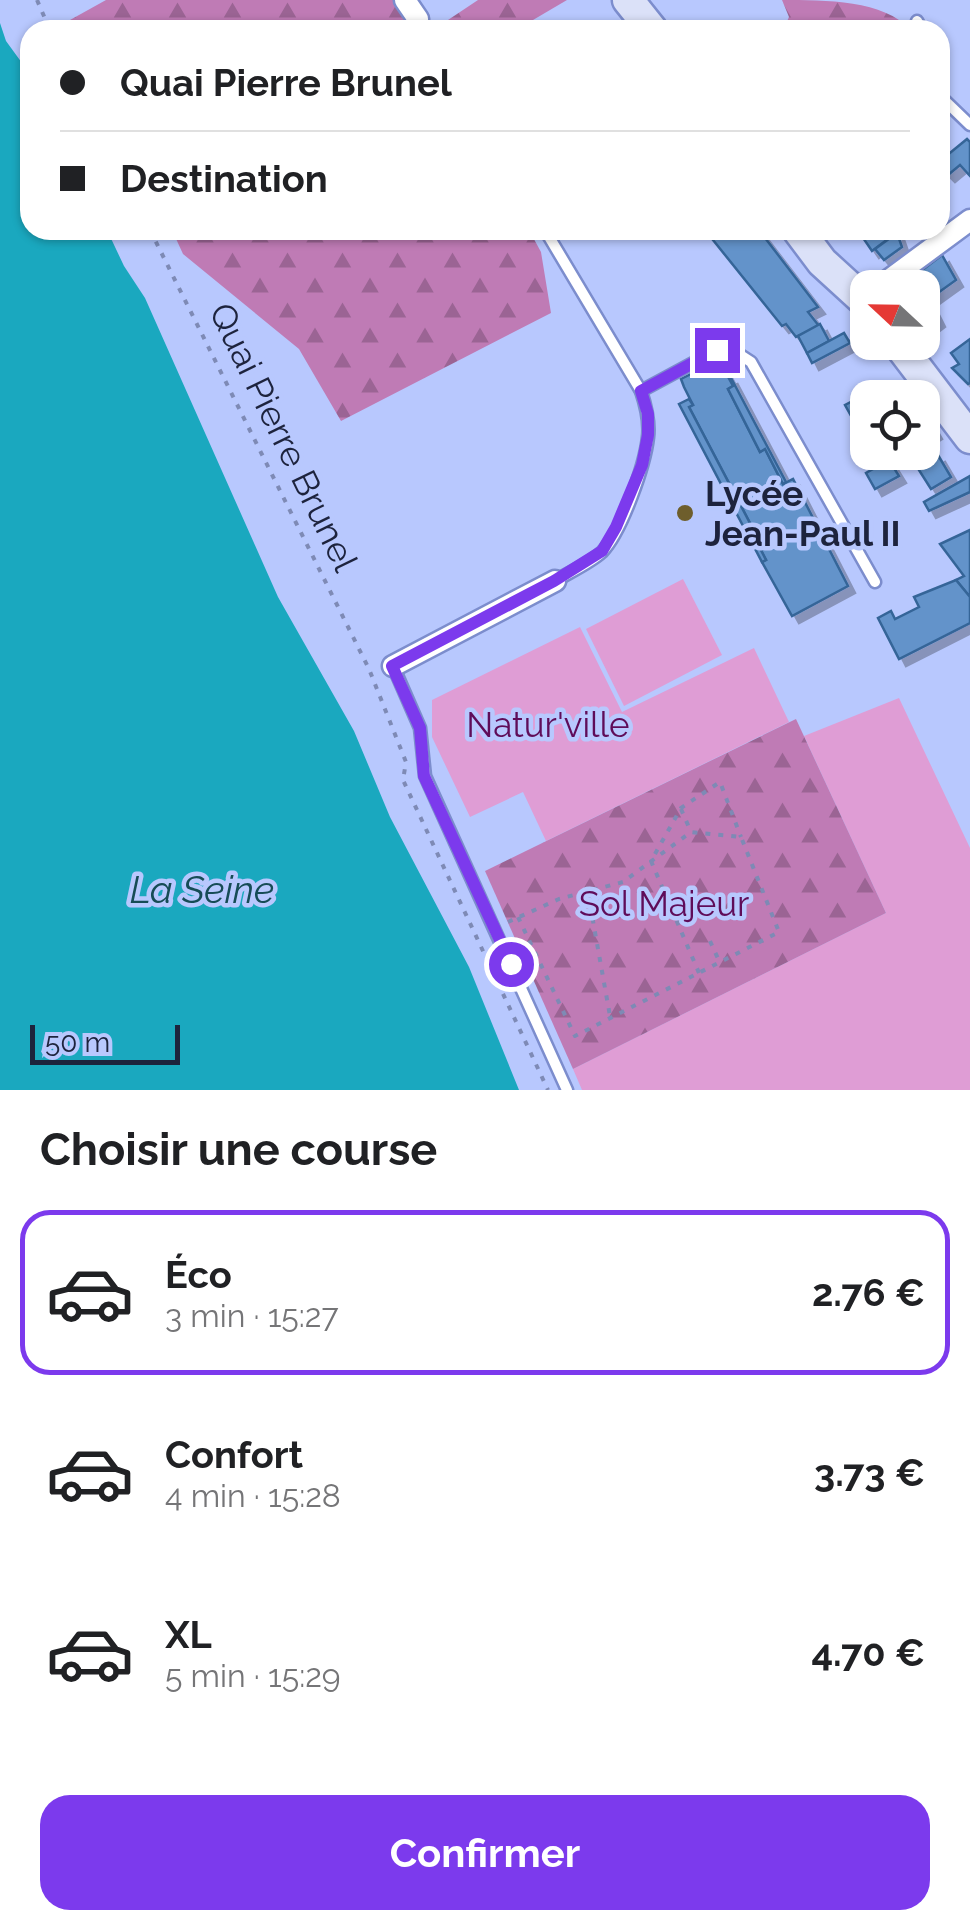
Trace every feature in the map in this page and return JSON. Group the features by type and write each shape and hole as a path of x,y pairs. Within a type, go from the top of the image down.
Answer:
{"street":[{"path":"628,0 644,20"},
{"path":"950,235 970,220"},
{"path":"806,240 822,262 850,283"},
{"path":"904,270 944,240"},
{"path":"911,360 970,438"},
{"path":"392,666 554,581"}],"lane":[{"path":"950,105 970,124"},
{"path":"550,240 641,391 648,414 642,465 616,527 602,551 554,581"},
{"path":"641,391 717,350 731,349 750,362 875,582"},
{"path":"392,666 420,728 424,776 567,1090"}],"path":[{"name":"Quai Pierre Brunel","path":"155,240 369,669"},
{"path":"518,917 575,1036 780,932 720,782 680,808 652,861"},
{"path":"680,808 691,832"},
{"path":"495,928 559,898 623,882 691,832 741,837"},
{"path":"652,861 699,974"},
{"path":"588,890 610,1016"},
{"path":"710,941 720,962"}],"green space":[{"path":"106,0 393,0 407,20 70,20"},
{"path":"478,0 567,0 533,20 448,20"},
{"path":"782,0 853,4 899,20 788,20"},
{"path":"177,240 534,240 541,252 551,313 341,421 299,349 183,254"},
{"path":"683,579 722,655 624,706 586,629"},
{"name":"Natur'ville","path":"580,627 622,712 754,648 789,722 546,841 523,792 470,817 432,737 432,700"},
{"path":"899,698 970,848 970,1090 582,1090 573,1069 886,913 804,736"},
{"name":"Sol Majeur","path":"796,719 886,913 573,1069 485,871"}],"water":[{"name":"La Seine","path":"0,23 6,41 20,60 20,240 112,240 145,298 278,597 354,731 390,817 469,967 519,1090 0,1090"}],"building":[{"path":"967,139 970,142 970,176 960,165 950,173 950,153"},
{"path":"713,240 767,240 818,307 808,312 819,326 796,337 786,324 782,326"},
{"path":"864,240 887,240 872,251"},
{"path":"887,240 900,240 902,247 884,260 875,249"},
{"path":"942,255 956,280 940,291 940,270 922,270"},
{"path":"820,324 829,341 807,353 798,336"},
{"path":"844,333 850,343 812,363 807,353"},
{"path":"970,339 968,384 952,368 959,364 951,353"},
{"path":"719,360 733,386 728,389 760,452 765,449 783,484 793,479 848,586 792,616 762,562 766,560 752,527 689,407 693,405 681,379"},
{"path":"730,376 786,482 783,484 765,449 760,452 728,389 733,386"},
{"path":"689,399 693,405 689,407 752,527 766,560 762,562 679,404"},
{"path":"940,458 951,477 931,489 919,470 940,470"},
{"path":"895,470 899,476 875,489 866,473"},
{"path":"970,476 970,492 929,511 924,502"},
{"path":"970,530 970,597 956,580 964,576 940,544"},
{"path":"956,580 970,597 970,623 899,659 878,618 891,611 895,619 919,607 914,597"}],"place":[{"name":"Lycée Jean-Paul II","path":"685,513"}],"route":[{"path":"511,964 424,776 420,728 392,666 554,581 602,551 642,465 648,414 641,391 717,350"}]}
